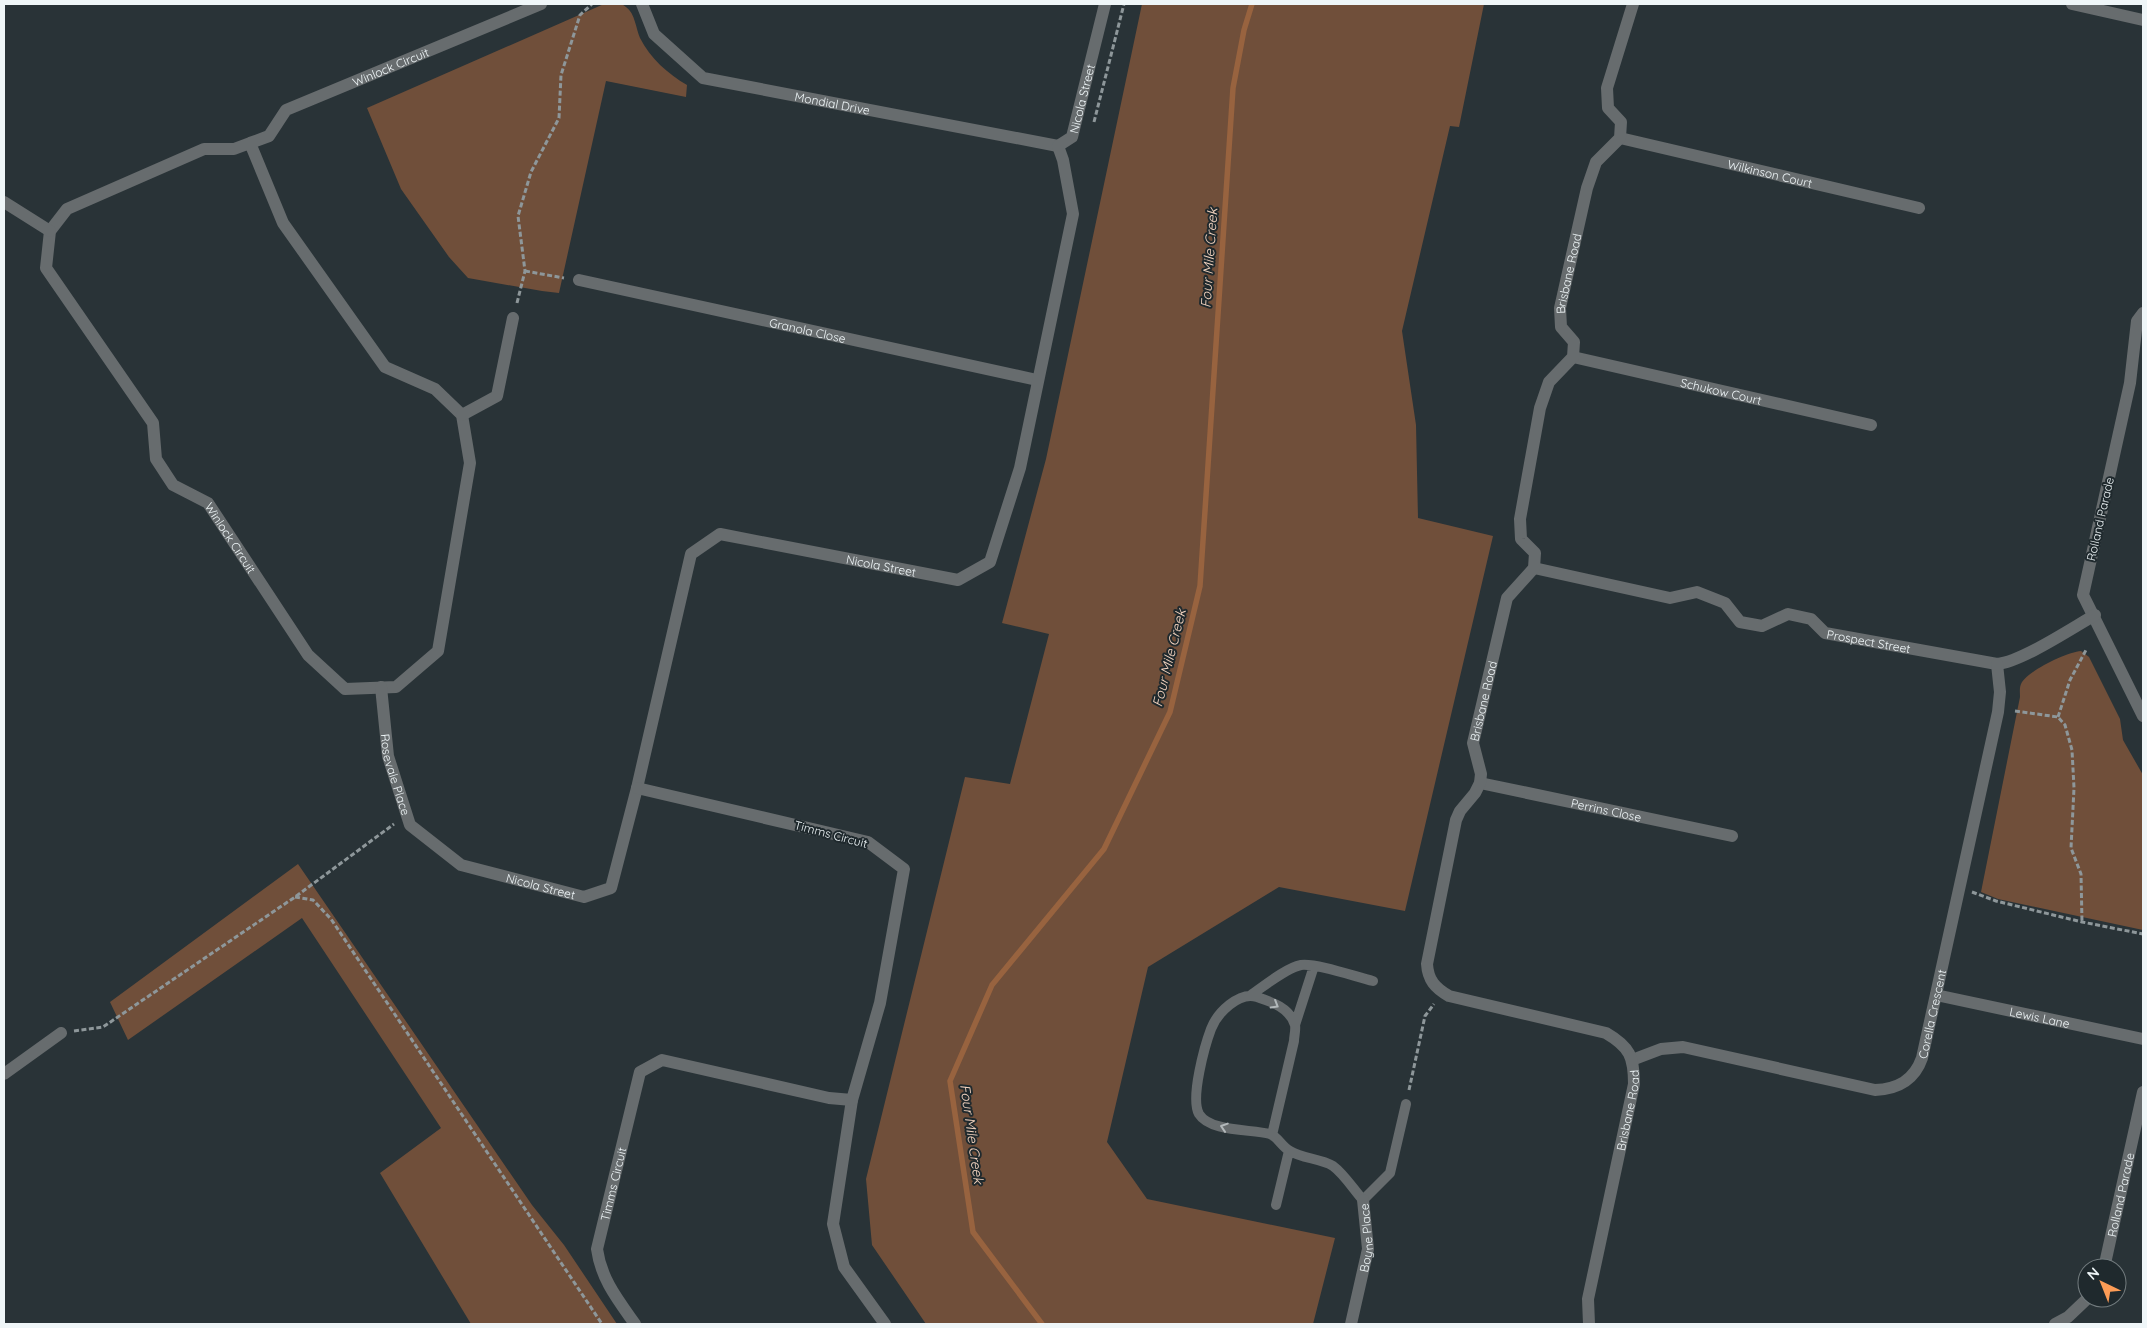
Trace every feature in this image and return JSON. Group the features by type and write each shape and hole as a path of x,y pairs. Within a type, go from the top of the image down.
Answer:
{"street":[{"name":"Winlock Circuit","path":"462,414 470,463 438,650 396,687 345,688 308,655 208,503 173,485 156,459 153,423 46,268 50,231 67,209 204,149 234,149 269,136 286,110 541,4"},
{"name":"Mondial Drive","path":"642,4 654,34 703,78 1058,146"},
{"name":"Nicola Street","path":"461,865 584,897 611,888 637,788 691,554 720,534 958,580 990,562 1020,468 1073,214 1063,160 1058,146 1072,137 1105,4"},
{"path":"1620,138 1621,122 1608,108 1607,88 1633,4"},
{"path":"2072,4 2143,20"},
{"name":"Wilkinson Court","path":"1620,138 1919,208"},
{"name":"Brisbane Road","path":"1573,357 1574,342 1561,327 1560,308 1590,180 1596,162 1620,138"},
{"path":"250,143 283,223 385,367 435,389 462,414 497,396 513,318"},
{"path":"4,202 50,231"},
{"name":"Granola Close","path":"579,280 1037,380"},
{"name":"Rolland Parade","path":"2143,313 2137,321 2130,383 2083,595 2095,615 2143,716"},
{"path":"1534,568 1535,553 1522,539 1520,519 1540,408 1549,382 1573,357"},
{"name":"Schukow Court","path":"1573,357 1871,425"},
{"name":"Brisbane Road","path":"1534,568 1507,598 1501,619 1473,743 1481,774 1480,783 1456,820 1427,956 1427,970 1433,984 1439,991 1458,999 1606,1033 1620,1041 1632,1060 1634,1084 1588,1299 1589,1324"},
{"name":"Prospect Street","path":"1534,568 1670,598 1698,592 1725,603 1740,622 1762,626 1788,614 1811,619 1825,633 1997,664 2019,657 2095,615"},
{"name":"Corella Crescent","path":"1632,1060 1661,1049 1683,1047 1874,1090 1888,1089 1901,1085 1913,1076 1919,1067 1936,995 1998,712 2000,692 1997,664"},
{"name":"Rosevale Place","path":"381,687 388,756 410,825 461,865"},
{"name":"Perrins Close","path":"1480,783 1732,836"},
{"name":"Timms Circuit","path":"637,788 868,842 904,869 880,1003 852,1100 833,1224 844,1267 885,1324"},
{"name":"Lewis Lane","path":"1936,995 2143,1039"},
{"path":"4,1074 61,1033"},
{"name":"Timms Circuit","path":"634,1324 607,1283 599,1267 597,1249 640,1072 662,1060 829,1098 852,1100"},
{"name":"Rolland Parade","path":"2106,1258 2143,1092"},
{"name":"Boyne Place","path":"1351,1324 1368,1249 1363,1200"},
{"path":"2055,1324 2068,1317 2077,1308"}],"lane":[{"path":"1363,1200 1333,1167 1289,1151 1272,1135 1222,1126 1203,1120 1197,1111 1196,1098 1199,1078 1212,1028 1222,1012 1237,1000 1251,995 1290,969 1301,965 1314,966 1373,981"},
{"path":"1272,1135 1294,1041 1295,1025 1314,966"},
{"path":"1251,995 1275,1002 1286,1012 1295,1025"},
{"name":"Boyne Place","path":"1363,1200 1390,1173 1406,1104"},
{"path":"1276,1205 1289,1151"}],"path":[{"path":"513,318 525,270 518,216 531,172 559,118 560,75 580,15 592,4"},
{"path":"525,270 579,280"},
{"path":"2058,717 2070,680 2086,650"},
{"path":"2015,711 2058,717 2065,725 2072,750 2074,788 2071,848 2081,874 2082,922"},
{"path":"61,1033 103,1027 295,897 407,814"},
{"path":"1960,889 1982,894 1996,901 2082,922 2143,934"},
{"path":"295,897 313,900 331,918 602,1324"},
{"path":"1406,1104 1425,1016 1435,1001"}],"shaded area":[{"path":"604,4 621,4 629,10 640,38 654,59 666,71 687,85 686,97 606,81 559,293 468,278 449,257 401,189 367,108"},
{"path":"1142,4 1484,4 1459,127 1450,126 1402,331 1416,425 1418,518 1493,536 1405,911 1279,887 1148,967 1107,1142 1147,1199 1335,1238 1313,1324 926,1324 872,1245 866,1179 965,777 1010,784 1049,634 1002,623 1046,459"},
{"path":"2081,651 2089,657 2120,719 2123,740 2143,775 2143,930 1998,899 1981,892 2021,684 2026,677 2049,662"},
{"path":"298,864 532,1205 564,1245 617,1324 471,1324 380,1173 441,1128 302,918 128,1040 110,1002"}],"waterway":[{"name":"Four Mile Creek","path":"1042,1324 973,1232 950,1081 992,985 1104,849 1170,712 1200,586 1233,88 1244,30 1252,4"}]}
